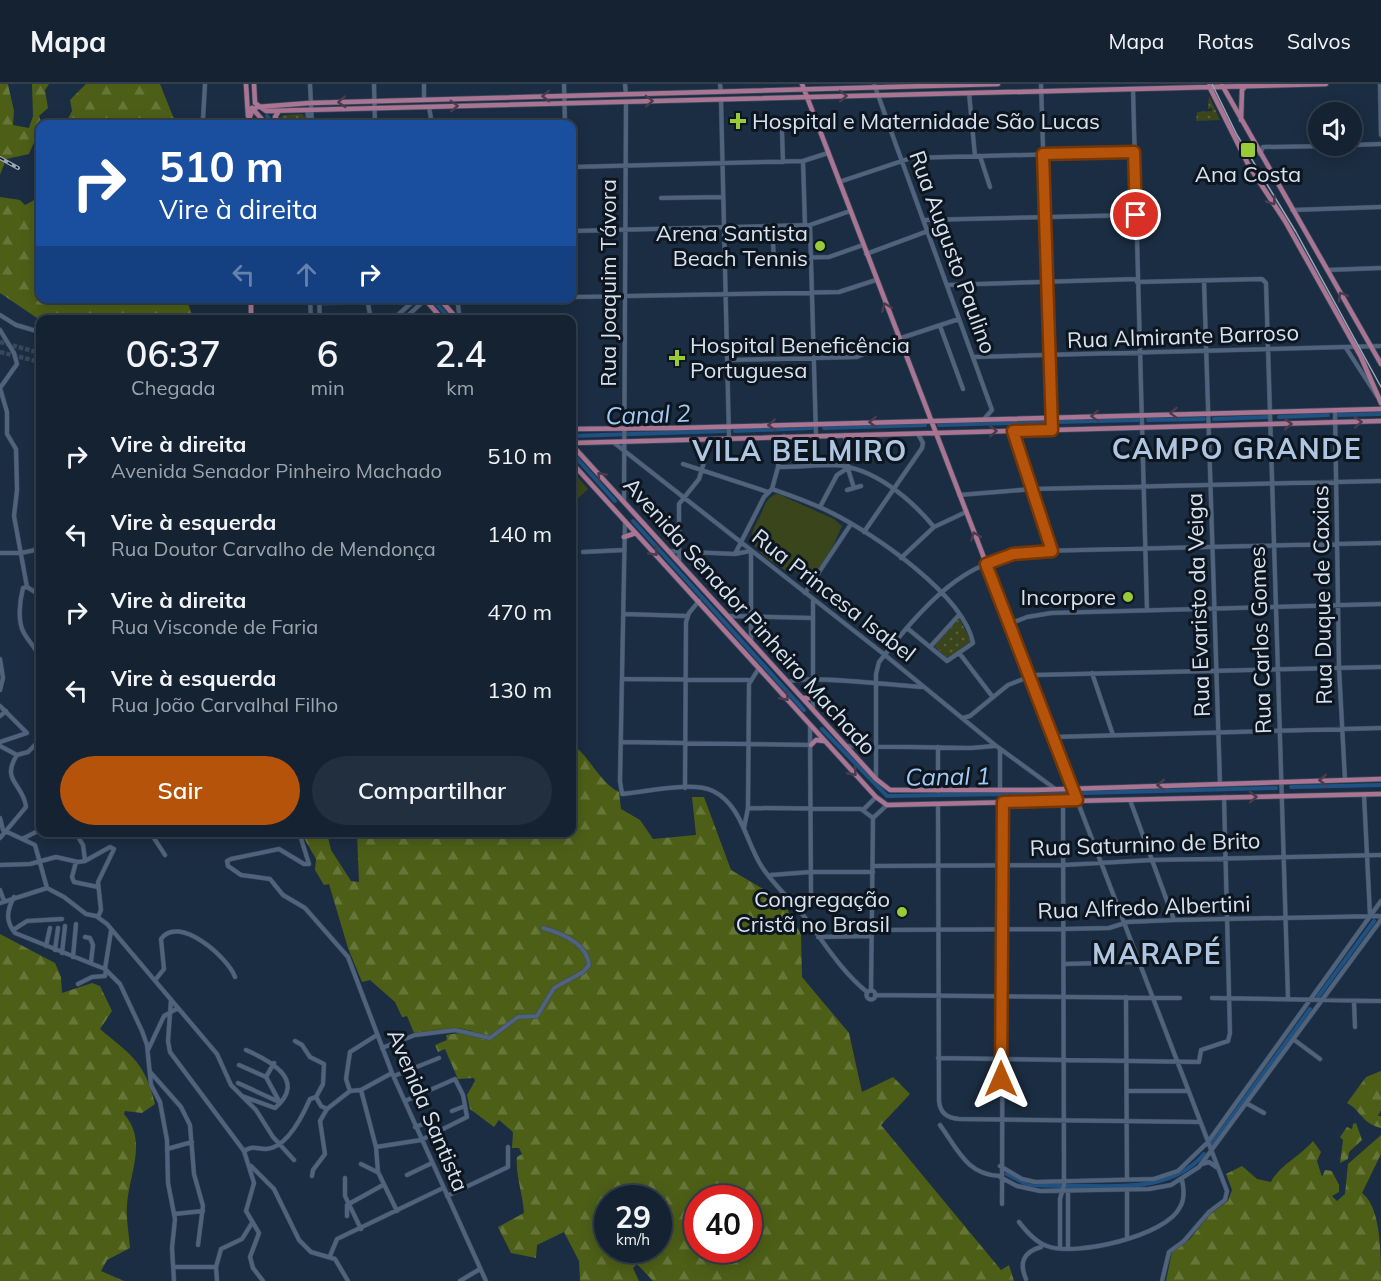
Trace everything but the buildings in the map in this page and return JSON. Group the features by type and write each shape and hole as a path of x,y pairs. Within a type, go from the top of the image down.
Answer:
{"main road":[{"path":"246,84 248,120"},
{"path":"254,84 257,115 262,120"},
{"path":"247,96 257,107 279,111 721,99 874,86 998,84"},
{"path":"250,120 257,107 267,105 375,100 804,91 879,95 1041,91 1065,87 1326,84"},
{"path":"1208,85 1249,166 1285,221 1350,336 1381,403"},
{"path":"1222,85 1381,364"},
{"path":"1241,120 1242,90 1247,85"},
{"path":"804,91 1077,800"},
{"path":"626,94 626,102"},
{"path":"277,120 275,117 279,111"},
{"path":"1285,221 1292,210"},
{"path":"428,303 439,315"},
{"path":"444,303 454,315"},
{"path":"1350,336 1358,336 1361,331"},
{"path":"576,429 624,430 985,418 1381,409"},
{"path":"576,444 624,440 1381,421"},
{"name":"Avenida Senador Pinheiro Machado","path":"576,448 818,716 876,779 890,790 1000,790 1381,779"},
{"name":"Avenida Senador Pinheiro Machado","path":"576,467 824,741 876,797 887,805"},
{"path":"615,510 624,501"},
{"path":"625,521 633,511"},
{"path":"624,537 636,533"},
{"path":"802,698 809,698 814,691"},
{"path":"810,725 813,710"},
{"path":"810,725 820,721 818,716"},
{"path":"811,742 824,741"},
{"path":"887,805 1281,794 1381,794"}],"street":[{"path":"204,120 205,84"},
{"path":"310,84 310,120"},
{"path":"374,84 375,120"},
{"path":"424,84 424,99"},
{"path":"564,84 565,120"},
{"path":"626,84 626,94"},
{"path":"720,84 721,92"},
{"path":"1041,84 1052,430"},
{"path":"1380,84 1381,135"},
{"name":"Rua Augusto Paulino","path":"874,86 903,160 992,410 990,416 985,418"},
{"path":"1134,86 1138,354 1147,610"},
{"path":"969,93 977,156 990,187"},
{"path":"721,99 729,438"},
{"name":"Rua Joaquim Távora","path":"624,501 626,102"},
{"path":"429,107 431,120"},
{"path":"782,130 783,162"},
{"path":"1362,145 1381,144"},
{"path":"1260,155 1263,147 1308,146"},
{"path":"839,182 903,160 1134,152"},
{"path":"576,167 803,161 828,153"},
{"path":"803,161 812,259 816,435"},
{"path":"661,198 723,196"},
{"path":"1292,210 1381,207"},
{"path":"576,231 808,225 850,211"},
{"path":"924,220 1136,215"},
{"path":"772,226 774,259"},
{"path":"866,254 927,231"},
{"path":"754,259 829,258 863,245"},
{"path":"1326,270 1381,268"},
{"path":"576,297 843,292 876,279"},
{"path":"947,285 1204,281"},
{"name":"Rua Carlos Gomes","path":"1204,281 1266,281 1288,998"},
{"name":"Rua Evaristo da Veiga","path":"1204,281 1220,784"},
{"path":"398,315 411,303"},
{"path":"409,315 421,303"},
{"path":"0,315 16,325 36,331"},
{"path":"727,360 857,357 898,339 959,319"},
{"path":"940,326 963,389"},
{"path":"0,330 14,353 17,364 0,388 8,412 8,434 16,449 17,490 14,510 21,554 27,587 36,593"},
{"name":"Rua Almirante Barroso","path":"974,357 1381,346"},
{"path":"1346,348 1378,397"},
{"name":"Rua Duque de Caxias","path":"1335,410 1338,668 1345,780"},
{"path":"1013,431 1052,551"},
{"path":"864,532 922,448 923,443 918,434"},
{"path":"845,435 848,468 854,488"},
{"path":"772,436 778,452"},
{"path":"735,554 770,490 778,467 778,452 782,439 786,436"},
{"path":"679,563 678,507 702,470 707,439"},
{"name":"Rua Princesa Isabel","path":"612,442 885,655 1000,749 1054,788"},
{"path":"683,464 820,507 851,524 901,558 940,591 959,615 973,641 960,654 947,661 907,628"},
{"path":"778,467 836,465 867,473 909,501 934,527"},
{"path":"820,507 834,479 848,468"},
{"path":"959,495 1033,489 1381,481"},
{"path":"847,490 861,486"},
{"path":"901,558 934,527 966,512"},
{"path":"625,521 622,795 685,788 706,789 719,795 741,821 763,869 802,914 817,937 869,992 875,995 1180,998"},
{"path":"805,593 851,524"},
{"path":"876,779 878,665 940,591 986,564 1013,554 1052,551 1381,543"},
{"path":"0,554 21,554 34,550 36,545"},
{"path":"583,552 624,550"},
{"path":"668,551 735,554 751,551 749,567 751,640"},
{"path":"749,567 760,558"},
{"path":"27,587 23,588 21,595 22,630 36,652"},
{"path":"813,601 813,710"},
{"path":"685,788 687,616 699,602"},
{"path":"1009,624 1038,614 1381,604"},
{"path":"729,616 813,617 822,608"},
{"path":"624,614 687,616"},
{"path":"930,647 959,615"},
{"path":"960,654 992,696"},
{"path":"0,659 3,678 0,690"},
{"path":"962,718 970,716 992,696 1029,676 1381,667"},
{"path":"743,829 748,808 749,680 759,668"},
{"path":"896,685 906,681 907,673"},
{"path":"1092,673 1113,735"},
{"path":"624,679 749,680"},
{"path":"789,682 794,679 924,687"},
{"path":"0,706 27,734 0,744"},
{"path":"0,716 6,711"},
{"path":"970,716 971,725"},
{"path":"802,914 809,902 810,725"},
{"path":"1052,737 1381,728"},
{"path":"621,742 811,742"},
{"path":"0,744 17,755 28,752 36,744"},
{"path":"846,746 995,745"},
{"path":"938,747 938,791"},
{"path":"1000,749 1000,790"},
{"path":"0,838 3,831 26,807 25,799 10,773 17,755"},
{"path":"865,767 872,763 875,757"},
{"path":"1035,776 1040,784 1035,789"},
{"path":"1364,795 1371,916"},
{"path":"863,810 876,797"},
{"path":"938,1058 1200,1061 1201,1050 1229,1040 1224,797"},
{"path":"1130,799 1174,920"},
{"path":"1077,800 1151,998 1226,1186 1225,1200 1209,1212 1184,1241 1169,1252 1162,1281"},
{"path":"1063,801 1064,1182 1068,1248"},
{"path":"1002,1204 1000,1166 1003,802"},
{"path":"875,995 870,999 873,818 887,805"},
{"path":"938,805 939,1107 948,1117 1200,1122"},
{"path":"748,808 863,810 873,818"},
{"path":"0,818 3,831"},
{"path":"3,831 35,845 47,888"},
{"path":"22,840 36,832"},
{"path":"78,837 83,844 85,861"},
{"path":"153,837 165,855"},
{"name":"Avenida Santista","path":"301,837 309,864 304,864 279,849 231,859 228,866 241,875 270,879 283,896 305,908 344,951 415,1127 486,1281"},
{"path":"0,865 39,862 56,857 76,862 85,861 103,849 113,848 102,871 98,887 101,906 98,917"},
{"name":"Rua Saturnino de Brito","path":"873,866 1064,865 1152,860 1381,855"},
{"path":"76,862 72,878 74,882 98,887"},
{"path":"770,875 810,872 873,872"},
{"path":"0,890 2,902 47,888 64,897 86,914 98,917 156,979 217,1054 229,1081 256,1110 294,1160"},
{"path":"14,897 8,915 13,930 62,953 106,969 120,984 142,1031 148,1051 151,1085 160,1102 167,1149 168,1183 174,1214 174,1281"},
{"path":"1000,1166 1028,1181 1064,1182 1127,1180 1170,1175 1190,1162 1208,1142 1381,901"},
{"name":"Rua Alfredo Albertini","path":"872,930 1109,928 1123,924 1174,920 1371,916 1381,918"},
{"path":"13,930 27,921 62,918"},
{"path":"1199,1167 1381,918"},
{"path":"73,957 76,924"},
{"path":"62,953 65,926"},
{"path":"46,946 50,928"},
{"path":"55,950 58,928"},
{"path":"382,1048 415,1035 455,1030 490,1038 519,1017 537,1016 554,988 583,972 589,964 584,951 572,940 543,928"},
{"path":"78,984 92,977 105,976 111,929"},
{"path":"156,979 164,969 161,939 168,933 174,932 200,939 226,960 235,977"},
{"path":"817,937 872,936"},
{"path":"85,937 93,941 91,962"},
{"path":"1064,964 1138,962"},
{"path":"1126,997 1127,1180"},
{"path":"1212,998 1381,1001"},
{"path":"171,999 168,1041 170,1052 244,1151 249,1164 254,1188 246,1208 259,1233 258,1239 250,1250 251,1264 263,1281"},
{"path":"1354,1001 1355,1027"},
{"path":"148,1051 161,1020 171,1010 178,1008"},
{"path":"350,1091 346,1079 350,1052 377,1035"},
{"path":"1293,1039 1320,1059"},
{"path":"244,1151 253,1146 267,1149 290,1134 310,1099 316,1097 323,1084 324,1064 310,1057 302,1045 295,1041"},
{"path":"240,1095 272,1108 280,1102 286,1089 286,1080 274,1063 246,1050"},
{"path":"312,1176 313,1170 325,1154 320,1121 327,1109 350,1091 361,1090 439,1058"},
{"path":"266,1077 274,1063"},
{"path":"239,1065 266,1077 280,1102"},
{"path":"150,1072 187,1117 192,1142 194,1174 201,1193 203,1211 198,1245"},
{"path":"376,1147 421,1140 466,1118 465,1106 455,1079 405,1101"},
{"path":"238,1083 280,1102"},
{"path":"361,1090 376,1147 378,1172 397,1211"},
{"path":"1127,1091 1188,1091"},
{"path":"316,1097 321,1106 327,1109"},
{"path":"1246,1103 1264,1113"},
{"path":"452,1111 465,1106"},
{"path":"415,1127 437,1119"},
{"path":"1221,1124 1227,1129"},
{"path":"940,1125 973,1169 987,1176 1000,1177 1028,1190 1127,1190 1165,1187 1182,1180 1209,1162 1218,1169"},
{"path":"167,1149 192,1142"},
{"path":"447,1196 508,1167 508,1148"},
{"path":"407,1175 432,1163"},
{"path":"249,1164 274,1189 299,1240 311,1252 330,1256 342,1267 348,1281"},
{"path":"362,1164 378,1172"},
{"path":"345,1178 345,1196 361,1229"},
{"path":"1018,1222 1040,1244 1084,1250 1158,1227 1181,1207 1182,1180"},
{"path":"349,1203 383,1185"},
{"path":"330,1256 337,1239 443,1188"},
{"path":"1127,1190 1127,1237"},
{"path":"1060,1248 1060,1199 1066,1191"},
{"path":"347,1216 349,1203"},
{"path":"174,1214 203,1211"},
{"path":"217,1281 216,1267 221,1249 246,1236 252,1223"},
{"path":"1026,1280 1022,1271 1023,1258 1031,1250 1041,1247"},
{"path":"174,1266 216,1267"},
{"path":"460,1281 480,1269"}],"green space":[{"path":"0,84 8,84 14,111 13,125 29,128 33,116 32,84 49,84 45,90 48,108 39,116 40,120 36,120 36,138 29,154 6,159 0,175"},
{"path":"86,84 160,84 174,120 67,120 72,111 70,100"},
{"path":"1209,96 1220,120 1196,121 1197,112 1212,111 1212,108 1208,109"},
{"path":"302,114 307,120 278,120 283,115"},
{"path":"0,197 20,200 25,205 36,199 36,303 188,303 192,315 36,315 36,317 0,293"},
{"path":"576,475 588,489 576,500"},
{"path":"778,494 834,519 842,526 828,557 810,579 792,570 790,573 778,566 760,552 753,542 753,530 765,504 771,497"},
{"path":"959,618 971,641 947,658 934,646"},
{"path":"576,747 606,782 619,792 621,809 640,820 653,839 696,835 692,797 704,797 731,870 782,900 801,934 802,977 849,1033 862,1092 893,1077 910,1094 881,1125 1001,1270 1009,1265 1014,1281 653,1281 637,1264 633,1268 639,1281 580,1281 579,1261 564,1232 537,1245 536,1258 511,1253 498,1227 524,1213 517,1163 517,1157 522,1154 519,1148 512,1148 513,1132 499,1120 494,1127 470,1109 467,1095 475,1081 474,1078 458,1079 445,1049 438,1052 435,1045 447,1040 446,1035 472,1031 457,1028 414,1033 407,1016 402,1017 395,1002 370,980 362,982 348,948 329,884 324,885 315,870 316,859 304,838 328,837 331,850 351,881 359,882 357,837 576,837"},
{"path":"0,934 55,963 61,977 62,993 92,983 100,986 112,1011 100,1029 135,1060 147,1078 155,1104 142,1113 125,1111 124,1114 131,1124 136,1146 127,1205 130,1248 107,1260 101,1271 124,1281 0,1281"},
{"path":"1381,1071 1381,1110 1378,1116 1381,1116 1381,1128 1369,1123 1347,1103 1366,1077"},
{"path":"1356,1123 1362,1140 1349,1152 1348,1159 1340,1163 1343,1140 1340,1137 1347,1127 1352,1129 1353,1124"},
{"path":"1381,1135 1381,1154 1362,1193 1373,1209 1379,1232 1381,1281 1166,1281 1172,1251 1190,1239 1209,1215 1228,1201 1232,1190 1226,1174 1242,1166 1257,1179 1271,1182 1279,1171 1313,1141 1321,1152 1317,1161 1322,1177 1325,1170 1332,1171 1339,1185 1339,1192 1332,1196 1337,1201 1345,1194 1348,1164"}],"waterway":[{"name":"Canal 1","path":"267,116 270,120"},
{"name":"Canal 1","path":"436,303 447,315"},
{"name":"Canal 2","path":"1338,415 1381,414"},
{"name":"Canal 2","path":"1279,417 1328,415"},
{"name":"Canal 2","path":"1214,419 1268,417"},
{"name":"Canal 2","path":"1148,420 1204,419"},
{"name":"Canal 2","path":"1056,422 1138,420"},
{"name":"Canal 2","path":"939,425 1045,422"},
{"name":"Canal 2","path":"824,428 925,425"},
{"name":"Canal 2","path":"735,431 812,428"},
{"name":"Canal 2","path":"576,436 725,431"},
{"name":"Canal 1","path":"576,457 615,501"},
{"name":"Canal 1","path":"633,521 804,710"},
{"name":"Canal 1","path":"822,729 887,796 1067,793"},
{"name":"Canal 1","path":"1291,787 1381,785"},
{"name":"Canal 1","path":"1084,793 1276,788"},
{"path":"1318,997 1374,921"},
{"path":"1212,1144 1310,1009"},
{"path":"1066,1186 1122,1186 1158,1181 1175,1176 1190,1167 1204,1154"},
{"path":"1007,1174 1028,1185 1061,1186"}],"tunnel":[{"path":"0,342 36,352"},
{"path":"0,352 36,361"}],"tram line":[{"path":"1212,84 1237,135 1296,232 1381,387"}],"railway":[{"path":"0,158 18,168"}],"place":[{"name":"Hospital e Maternidade São Lucas","path":"738,121"},
{"name":"Ana Costa","path":"1248,150"},
{"name":"Arena Santista Beach Tennis","path":"820,246"},
{"name":"Hospital Beneficência Portuguesa","path":"677,358"},
{"name":"Incorpore","path":"1128,597"},
{"name":"Congregação Cristã no Brasil","path":"902,912"}],"district":[{"name":"CAMPO GRANDE","path":"1237,449"},
{"name":"VILA BELMIRO","path":"800,451"},
{"name":"MARAPÉ","path":"1157,954"}],"route":[{"path":"1001,1079 1003,802 1077,800 986,564 1013,554 1052,551 1013,431 1052,430 1043,154 1134,152 1136,215"}]}
